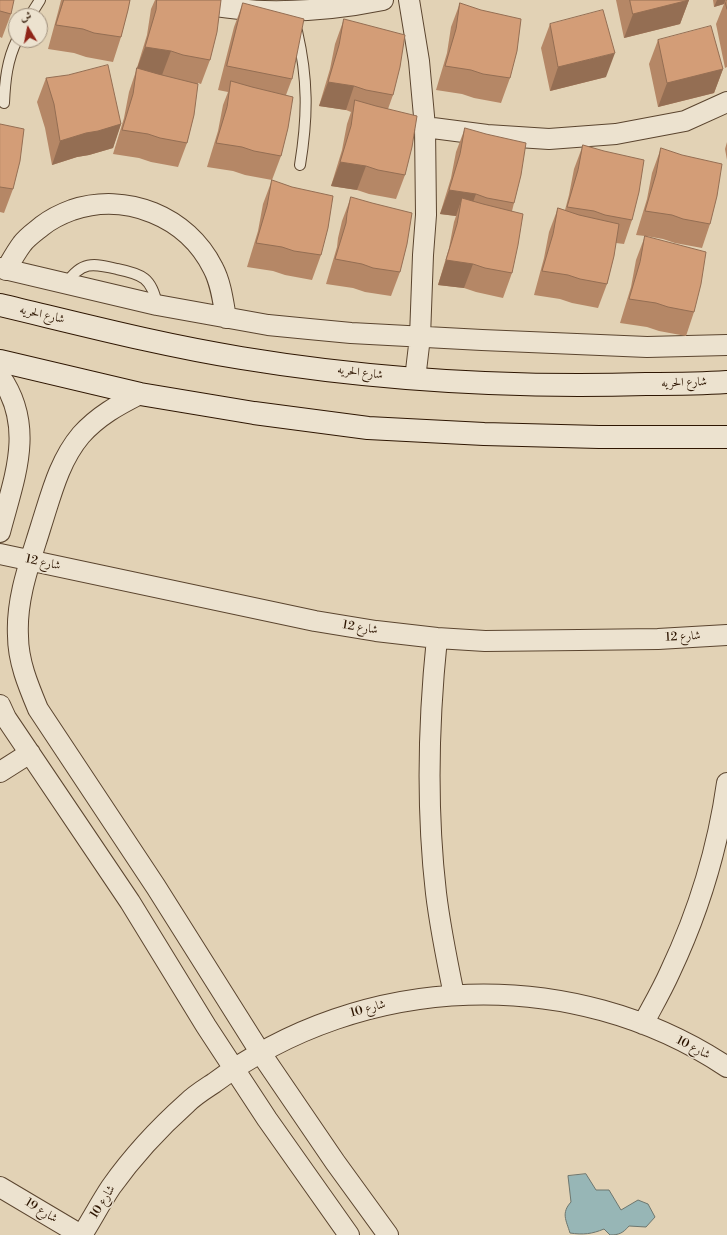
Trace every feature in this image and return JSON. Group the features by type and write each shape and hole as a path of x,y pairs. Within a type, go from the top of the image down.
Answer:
{"main road":[{"name":"شارع الحريه","path":"0,305 151,341 242,358 373,376 486,384 602,386 727,382"},
{"path":"0,362 140,394 254,413 368,428 484,434 599,437 727,437"}],"street":[{"path":"176,0 231,9 264,6 292,11 350,7 383,0"},
{"path":"409,0 418,61 425,127 426,215 420,337 415,379"},
{"path":"425,127 487,135 549,139 616,134 684,121 727,102"},
{"path":"226,318 221,290 213,268 201,248 179,226 159,215 132,206 114,204 83,206 62,214 43,225 23,243 3,269 157,305 226,318 268,325 316,330 420,337 647,347 727,345"},
{"path":"0,376 12,398 19,421 20,445 8,465 0,532"},
{"path":"140,394 98,417 80,436 66,456 56,478 20,598 18,636 20,658 38,708 156,887 260,1052 335,1162 388,1235"},
{"name":"شارع 12","path":"0,554 315,621 376,631 437,638 485,641 579,640 727,635"},
{"path":"437,638 429,740 430,799 436,893 454,995"},
{"path":"0,705 6,718 130,902 206,1026 267,1118 349,1235"},
{"path":"0,772 30,753"},
{"path":"644,1024 670,972 697,905 710,864 724,807 727,783"},
{"name":"شارع 10","path":"82,1235 111,1187 147,1142 188,1102 234,1068 260,1052 306,1029 354,1012 403,1001 454,995 504,994 555,1000 582,1005 644,1024 705,1052 727,1067"},
{"name":"شارع 19","path":"0,1187 82,1235"}],"lane":[{"path":"292,11 300,43 305,81 305,134 300,165"},
{"path":"4,103 5,75 13,48"},
{"path":"66,284 71,276 78,270 96,264 137,273 151,286 157,305"}],"water":[{"path":"586,1174 596,1190 609,1190 621,1210 638,1200 648,1204 655,1217 646,1227 629,1226 623,1232 616,1235 610,1235 604,1229 587,1234 570,1233 565,1217 566,1210 571,1202 568,1176"}],"building":[{"path":"0,0 14,0 12,8 8,8 8,13 0,11"},
{"path":"64,0 130,0 121,37 56,25"},
{"path":"157,0 221,0 217,32 210,60 145,47 156,10"},
{"path":"630,0 689,0 633,14"},
{"path":"243,3 304,19 292,79 227,66"},
{"path":"460,3 481,10 521,19 517,51 510,78 445,66 456,29"},
{"path":"603,10 615,53 558,67 550,24"},
{"path":"344,19 405,35 400,67 393,95 328,82 339,45"},
{"path":"711,26 723,69 667,83 658,40"},
{"path":"108,65 121,124 60,141 54,104 46,78 68,75"},
{"path":"137,68 198,84 194,115 187,143 122,130 133,94"},
{"path":"231,81 293,97 288,128 281,156 216,143 227,107"},
{"path":"355,100 417,116 412,147 405,175 340,162 351,126"},
{"path":"0,124 24,129 20,161 13,189 0,187"},
{"path":"465,128 526,143 521,175 514,203 487,198 476,194 449,190 460,154"},
{"path":"583,145 644,160 639,192 632,220 605,215 594,211 567,207 578,170"},
{"path":"661,148 682,155 722,164 717,196 710,224 683,219 672,215 645,211 656,174"},
{"path":"272,180 292,187 333,196 328,228 321,255 256,243 267,206"},
{"path":"351,197 412,213 407,244 400,272 373,268 362,264 335,259 346,223"},
{"path":"462,198 523,214 512,273 473,264 446,260 457,224"},
{"path":"558,208 579,215 619,224 614,256 607,284 542,271 553,234"},
{"path":"645,236 706,252 701,284 694,312 656,303 629,299 640,262"}]}
